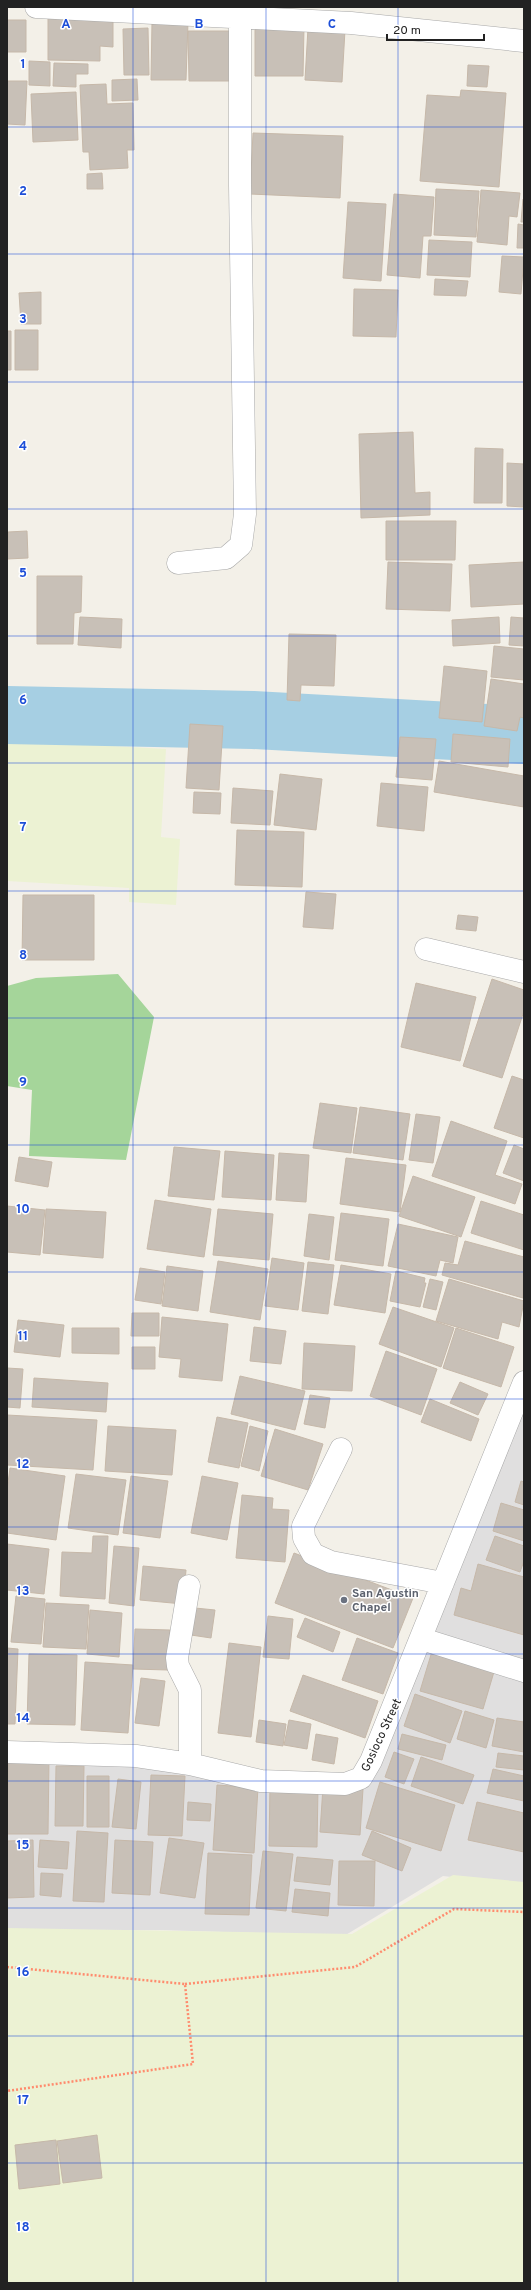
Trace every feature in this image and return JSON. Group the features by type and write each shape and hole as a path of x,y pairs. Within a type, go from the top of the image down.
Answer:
{"street":[{"path":"36,7 240,18 352,15 524,41"},
{"path":"178,563 226,558 241,545 245,514 240,185 240,18"},
{"path":"426,949 524,972"},
{"name":"Gosioco Street","path":"7,1752 136,1756 190,1764 260,1780 345,1784 361,1778 371,1761 422,1639 524,1382"},
{"path":"341,1449 303,1526 308,1547 313,1554 331,1562 443,1583"},
{"path":"189,1586 177,1658 178,1666 190,1690 190,1764"},
{"path":"422,1639 524,1671"}],"path":[{"path":"7,1967 185,1984 355,1967 454,1909 524,1912"},
{"path":"7,2091 193,2064 185,1984"}],"shaded area":[{"path":"524,1383 524,1885 443,1876 344,1936 161,1930 7,1931 7,1760 89,1763 311,1784 354,1799"}],"green space":[{"path":"7,740 166,749 161,837 180,839 176,905 129,902 129,888 7,881"},
{"path":"118,974 154,1017 126,1160 29,1156 32,1090 7,1086 7,986 36,978"},
{"path":"453,1875 524,1882 524,2283 7,2283 7,1928 352,1934"}],"building":[{"path":"48,14 113,14 113,47 100,46 100,61 48,60"},
{"path":"7,20 26,20 26,52 7,52"},
{"path":"152,22 188,22 186,80 151,80"},
{"path":"255,27 304,27 303,76 255,76"},
{"path":"148,28 149,75 124,75 123,29"},
{"path":"308,28 345,30 342,82 305,80"},
{"path":"188,31 232,31 232,81 189,81"},
{"path":"29,61 50,62 50,86 29,85"},
{"path":"54,63 88,64 88,74 76,74 76,87 53,86"},
{"path":"468,65 489,66 487,87 467,86"},
{"path":"137,79 138,100 112,101 112,80"},
{"path":"7,81 27,81 25,125 7,124"},
{"path":"106,84 107,104 133,103 134,150 127,150 128,168 90,170 89,152 83,152 80,85"},
{"path":"461,90 506,93 499,187 420,181 427,95 460,97"},
{"path":"76,92 78,140 33,142 31,94"},
{"path":"253,133 343,136 340,198 250,194"},
{"path":"102,173 103,189 87,189 87,174"},
{"path":"436,189 479,191 476,237 434,235"},
{"path":"481,190 520,193 517,217 509,216 507,245 477,242"},
{"path":"394,194 434,197 431,236 423,236 420,278 387,275"},
{"path":"523,199 524,222 521,222"},
{"path":"348,202 386,204 381,281 343,278"},
{"path":"518,224 524,225 524,248 517,248"},
{"path":"429,240 472,242 470,277 427,275"},
{"path":"502,256 524,257 521,294 499,292"},
{"path":"435,279 468,281 466,296 434,295"},
{"path":"354,289 398,290 396,337 353,336"},
{"path":"41,292 41,324 21,324 19,293"},
{"path":"15,330 38,330 38,370 15,370"},
{"path":"7,331 11,331 11,370 7,370"},
{"path":"413,432 415,493 430,492 430,515 361,518 359,434"},
{"path":"475,448 503,449 502,503 474,503"},
{"path":"507,463 524,464 524,507 507,506"},
{"path":"386,521 456,521 455,560 386,560"},
{"path":"27,531 28,558 7,559 8,532"},
{"path":"388,562 452,564 450,611 386,609"},
{"path":"524,562 524,604 471,607 469,565"},
{"path":"37,576 82,576 81,612 74,613 73,644 37,644"},
{"path":"80,617 122,619 121,648 78,645"},
{"path":"499,617 500,643 453,646 452,620"},
{"path":"511,617 524,618 524,646 509,645"},
{"path":"289,634 336,635 334,686 301,685 300,701 287,700"},
{"path":"494,646 524,649 524,680 491,677"},
{"path":"444,666 487,671 482,722 439,718"},
{"path":"491,679 524,684 524,718 520,717 517,731 484,726"},
{"path":"190,724 223,726 219,790 186,788"},
{"path":"453,734 510,739 508,767 451,762"},
{"path":"400,737 436,739 432,780 396,777"},
{"path":"439,761 524,776 524,807 434,792"},
{"path":"280,774 322,779 316,830 274,825"},
{"path":"381,783 428,787 424,831 377,826"},
{"path":"233,788 273,791 270,825 231,823"},
{"path":"194,792 221,793 220,814 193,813"},
{"path":"237,830 304,832 302,887 235,885"},
{"path":"306,892 336,894 333,929 303,927"},
{"path":"23,895 94,895 94,960 22,960"},
{"path":"458,915 478,917 476,931 456,929"},
{"path":"492,979 524,990 524,1011 502,1078 463,1066"},
{"path":"416,983 476,997 460,1061 401,1047"},
{"path":"512,1076 524,1080 524,1138 494,1128"},
{"path":"320,1103 357,1108 351,1153 313,1148"},
{"path":"360,1107 410,1114 403,1160 353,1153"},
{"path":"416,1114 440,1117 433,1163 409,1160"},
{"path":"451,1121 507,1141 495,1175 522,1184 515,1204 432,1176"},
{"path":"514,1145 524,1149 524,1181 503,1173"},
{"path":"174,1147 220,1151 214,1200 168,1196"},
{"path":"225,1151 274,1155 271,1200 222,1197"},
{"path":"279,1153 309,1155 306,1202 276,1200"},
{"path":"19,1157 52,1162 48,1187 15,1181"},
{"path":"346,1158 406,1165 400,1212 340,1204"},
{"path":"413,1176 475,1197 461,1237 399,1216"},
{"path":"155,1200 211,1209 204,1257 147,1249"},
{"path":"481,1201 524,1215 524,1250 471,1233"},
{"path":"7,1206 45,1210 40,1255 7,1252"},
{"path":"46,1209 106,1212 103,1258 43,1253"},
{"path":"218,1209 273,1214 269,1260 213,1255"},
{"path":"341,1213 389,1219 383,1266 335,1260"},
{"path":"309,1214 334,1217 329,1260 304,1256"},
{"path":"398,1224 458,1237 453,1263 440,1260 436,1276 388,1266"},
{"path":"465,1241 524,1257 523,1298 442,1275 445,1263 458,1265"},
{"path":"272,1258 304,1263 298,1310 265,1306"},
{"path":"218,1261 268,1269 260,1320 210,1312"},
{"path":"308,1262 334,1265 328,1314 302,1311"},
{"path":"341,1265 391,1274 385,1313 334,1305"},
{"path":"167,1266 203,1271 198,1311 162,1306"},
{"path":"140,1268 165,1272 161,1304 135,1300"},
{"path":"396,1271 425,1278 424,1283 426,1283 420,1307 390,1301"},
{"path":"430,1279 443,1282 436,1310 423,1307"},
{"path":"449,1279 524,1301 519,1327 502,1322 498,1339 436,1321"},
{"path":"393,1307 454,1328 441,1367 379,1344"},
{"path":"132,1313 159,1313 159,1336 131,1336"},
{"path":"162,1317 228,1324 222,1381 179,1377 181,1359 159,1357"},
{"path":"18,1320 64,1325 60,1357 14,1352"},
{"path":"254,1327 286,1331 281,1364 250,1361"},
{"path":"72,1328 119,1328 119,1354 72,1353"},
{"path":"456,1328 514,1347 501,1387 443,1368"},
{"path":"304,1343 355,1346 352,1391 302,1389"},
{"path":"132,1347 155,1347 155,1369 132,1369"},
{"path":"386,1351 437,1369 421,1415 370,1396"},
{"path":"7,1368 23,1369 20,1408 7,1407"},
{"path":"240,1376 305,1391 295,1430 231,1414"},
{"path":"34,1378 108,1383 106,1412 32,1407"},
{"path":"460,1382 488,1394 478,1415 450,1403"},
{"path":"310,1395 330,1398 325,1428 304,1424"},
{"path":"430,1399 479,1419 471,1441 421,1422"},
{"path":"7,1415 97,1420 93,1470 7,1465"},
{"path":"217,1417 248,1423 239,1468 208,1462"},
{"path":"108,1426 176,1430 172,1475 105,1471"},
{"path":"250,1426 268,1431 259,1471 241,1466"},
{"path":"275,1429 323,1444 308,1490 261,1476"},
{"path":"10,1468 65,1476 56,1540 7,1533 7,1490"},
{"path":"76,1474 126,1480 118,1535 68,1528"},
{"path":"131,1476 168,1481 160,1538 123,1533"},
{"path":"202,1476 238,1483 227,1540 191,1533"},
{"path":"521,1481 524,1482 524,1505 515,1502"},
{"path":"242,1495 273,1498 272,1509 289,1510 285,1562 236,1558"},
{"path":"501,1503 524,1510 524,1541 493,1531"},
{"path":"93,1536 108,1536 105,1599 60,1596 62,1552 92,1553"},
{"path":"495,1536 524,1546 524,1561 520,1572 486,1560"},
{"path":"7,1544 49,1549 44,1594 7,1590"},
{"path":"114,1546 139,1548 134,1606 109,1603"},
{"name":"San Agustin Chapel","path":"294,1553 413,1598 393,1648 275,1603"},
{"path":"478,1564 524,1577 524,1635 454,1615 461,1588 471,1591"},
{"path":"143,1566 186,1570 183,1604 140,1600"},
{"path":"16,1596 45,1599 41,1644 11,1642"},
{"path":"46,1603 89,1605 86,1649 43,1647"},
{"path":"195,1608 215,1610 211,1638 191,1635"},
{"path":"90,1610 122,1613 119,1657 87,1654"},
{"path":"268,1616 293,1619 289,1659 263,1657"},
{"path":"305,1618 340,1632 333,1652 297,1637"},
{"path":"135,1629 170,1630 168,1670 133,1669"},
{"path":"357,1638 398,1653 383,1694 342,1680"},
{"path":"229,1643 261,1647 251,1737 218,1733"},
{"path":"7,1648 18,1649 15,1724 7,1724"},
{"path":"433,1648 496,1665 483,1709 420,1691"},
{"path":"29,1654 77,1655 75,1725 27,1724"},
{"path":"85,1662 133,1665 128,1733 81,1730"},
{"path":"303,1675 378,1701 365,1738 290,1711"},
{"path":"141,1678 165,1681 159,1726 135,1723"},
{"path":"415,1694 462,1711 450,1743 404,1726"},
{"path":"465,1711 494,1720 486,1748 457,1739"},
{"path":"497,1718 524,1722 524,1752 492,1746"},
{"path":"259,1720 286,1724 283,1746 256,1742"},
{"path":"289,1720 311,1724 307,1749 284,1745"},
{"path":"316,1734 338,1738 334,1764 312,1760"},
{"path":"402,1734 446,1745 442,1760 398,1749"},
{"path":"394,1752 414,1759 404,1784 385,1777"},
{"path":"498,1753 524,1756 524,1770 496,1767"},
{"path":"8,1757 49,1758 48,1834 7,1834"},
{"path":"421,1757 474,1775 463,1804 411,1786"},
{"path":"56,1766 84,1766 83,1826 55,1826"},
{"path":"493,1769 524,1776 524,1801 487,1793"},
{"path":"151,1775 185,1776 182,1836 148,1835"},
{"path":"87,1776 109,1776 109,1827 87,1827"},
{"path":"118,1779 141,1782 136,1829 112,1827"},
{"path":"380,1782 455,1805 441,1851 366,1828"},
{"path":"217,1785 258,1788 254,1853 213,1850"},
{"path":"270,1785 318,1786 317,1847 269,1846"},
{"path":"323,1787 363,1789 360,1835 320,1832"},
{"path":"188,1802 211,1804 210,1821 187,1820"},
{"path":"477,1802 524,1813 524,1852 468,1840"},
{"path":"77,1831 108,1833 104,1902 73,1901"},
{"path":"372,1831 411,1848 402,1871 362,1855"},
{"path":"169,1838 204,1843 195,1898 160,1893"},
{"path":"33,1840 34,1897 7,1898 7,1841"},
{"path":"40,1840 69,1842 67,1869 38,1867"},
{"path":"115,1840 153,1842 150,1895 112,1893"},
{"path":"263,1851 293,1854 286,1911 256,1908"},
{"path":"208,1853 252,1855 249,1915 205,1914"},
{"path":"297,1857 333,1860 330,1885 294,1881"},
{"path":"339,1861 375,1861 374,1906 338,1905"},
{"path":"41,1873 63,1874 61,1897 40,1895"},
{"path":"295,1889 330,1893 328,1916 292,1912"},
{"path":"97,2135 102,2178 63,2183 57,2141"},
{"path":"56,2140 60,2184 19,2189 15,2145"}],"waterway":[{"path":"7,715 253,720 524,735"}],"place":[{"name":"San Agustin Chapel","path":"344,1600"}]}
